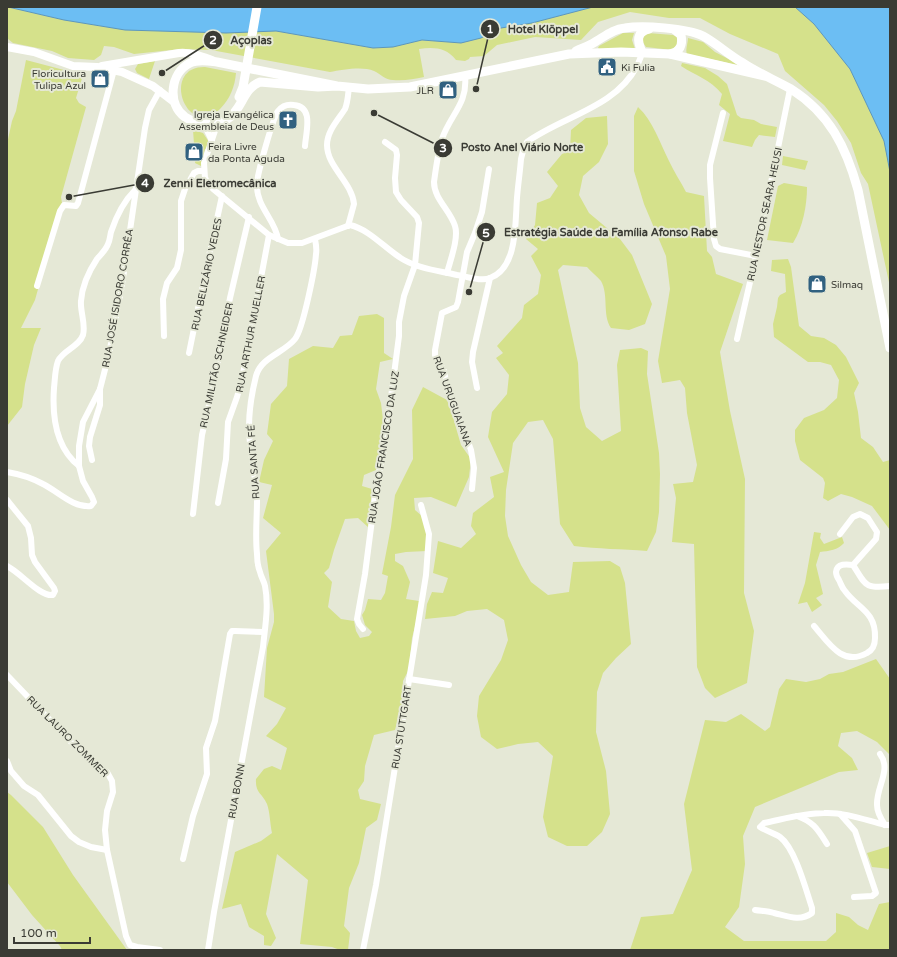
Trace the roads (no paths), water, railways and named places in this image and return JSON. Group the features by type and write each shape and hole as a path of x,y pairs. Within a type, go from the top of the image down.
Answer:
{"main road":[{"path":"218,122 227,113 240,95 245,77 257,7"},
{"path":"642,52 638,42 640,34 652,28"},
{"path":"569,54 586,47 610,32 619,29 652,28 691,32 703,36 733,57 790,89 812,105 828,122 840,140 847,155 859,196 890,348"},
{"path":"670,54 679,50 682,44 682,35 675,30"},
{"path":"7,47 34,52 73,66 96,67 114,70 129,75 160,90 174,102 184,116 195,122 204,124 211,124 228,119 252,87 260,82 318,87 337,86"},
{"path":"96,67 188,53 217,62 337,86 381,89 410,87 569,54 642,52 670,54 765,76"},
{"path":"129,75 128,65 135,60"},
{"path":"174,102 173,88 175,79 183,68 191,62 196,61 217,62"}],"street":[{"path":"218,122 204,164 205,178 208,184 269,235 278,240 297,244 315,239 348,226 355,226 403,260 415,265 463,276 484,279 490,278 499,273 506,266 513,241 521,159 524,146 527,142 605,100 622,87 635,70 642,52"},
{"path":"37,286 60,211 64,205 76,206 78,203 114,70"},
{"path":"447,272 456,233 449,214 437,196 434,189 434,182 442,139 446,129 462,103 465,87 464,76"},
{"path":"348,226 354,204 353,200 346,183 329,157 327,146 330,132 345,108 349,87"},
{"name":"RUA NESTOR SEARA HEUSI","path":"737,339 756,256 790,89"},
{"name":"RUA JOSÉ ISIDORO CORRÊA","path":"7,472 35,480 74,503 84,506 91,506 94,502 83,480 79,466 79,446 84,422 100,389 109,354 122,285 145,128 149,110 160,90"},
{"path":"278,240 277,233 257,194 257,181 274,117 282,107 289,104 300,106 306,110 305,146"},
{"path":"723,114 710,165 714,239 716,246 720,250 756,256"},
{"path":"204,124 212,141"},
{"name":"RUA JOÃO FRANCISCO DA LUZ","path":"363,629 357,619 365,574 377,481 384,451 399,336 399,322 404,296 415,265 419,223 417,217 400,200 396,192 396,150 384,142"},
{"path":"463,276 467,252 482,212 489,170"},
{"path":"164,336 164,291 177,268 181,250 181,201 187,185 194,173 204,171"},
{"path":"79,466 72,461 63,447 55,427 55,375 61,356 80,340 84,328 81,301 85,282 96,260 108,245 114,226 128,198 135,190"},
{"name":"RUA BELIZÁRIO VEDES","path":"189,353 222,196"},
{"name":"RUA MILITÃO SCHNEIDER","path":"193,514 202,435 248,217"},
{"name":"RUA ARTHUR MUELLER","path":"218,503 226,459 228,422 242,379 269,235"},
{"name":"RUA SANTA FÉ","path":"264,632 267,598 265,584 260,572 257,555 257,499 249,427 251,410 257,374 263,363 289,346 299,332 316,255 315,239"},
{"name":"RUA URUGUAIANA","path":"463,276 456,307 442,314 435,356 444,371 446,389 457,411 471,450 474,468 472,489"},
{"path":"478,388 472,362 473,352 490,278"},
{"path":"92,460 89,446 90,437 100,405 100,389"},
{"path":"7,500 28,526 31,538 32,556 54,588 54,595 48,596 40,592 19,573 7,566"},
{"name":"RUA STUTTGART","path":"363,950 377,877 426,575 429,534 421,505"},
{"path":"814,626 836,651 846,657 858,657 869,652 875,644 875,632 871,618 845,591 836,575 836,570 839,566 844,564 853,564 876,539 877,532 874,525 868,518 860,514 853,516 840,534"},
{"path":"853,564 866,584 872,587 890,586"},
{"path":"183,859 192,816 207,774 206,748 215,721 230,634 232,631 264,632"},
{"name":"RUA BONN","path":"208,950 264,632"},
{"name":"RUA LAURO ZOMMER","path":"7,675 72,743 95,764 107,772 110,777 114,792 107,811 105,830 107,850 126,936 130,945 160,950"},
{"path":"409,679 449,685"},
{"path":"880,754 886,767 876,806 887,825"},
{"path":"7,761 11,771 24,786 38,795 71,836 79,842 91,847 107,850"},
{"path":"755,910 773,912 791,918 806,917 812,913 812,908 794,857 785,842 780,837 760,827 764,823 824,812 887,825"},
{"path":"839,814 855,831 876,893 872,896 854,897"},
{"path":"796,816 808,820 816,828 827,844"}],"water":[{"path":"8,7 593,7 532,23 501,28 481,38 461,43 422,40 393,47 373,48 276,31 226,33 125,30 64,20"},
{"path":"795,7 890,7 890,172 884,141 850,69 814,24"}],"place":[{"name":"Ki Fulia","path":"607,67"},
{"name":"Açoplas","path":"162,73"},
{"name":"Floricultura Tulipa Azul","path":"100,79"},
{"name":"Hotel Klöppel","path":"476,89"},
{"name":"JLR","path":"448,90"},
{"name":"Posto Anel Viário Norte","path":"374,113"},
{"name":"Igreja Evangélica Assembleia de Deus","path":"288,120"},
{"name":"Feira Livre da Ponta Aguda","path":"194,152"},
{"name":"Zenni Eletromecânica","path":"69,197"},
{"name":"Silmaq","path":"817,284"},
{"name":"Estratégia Saúde da Família Afonso Rabe","path":"469,292"}]}
